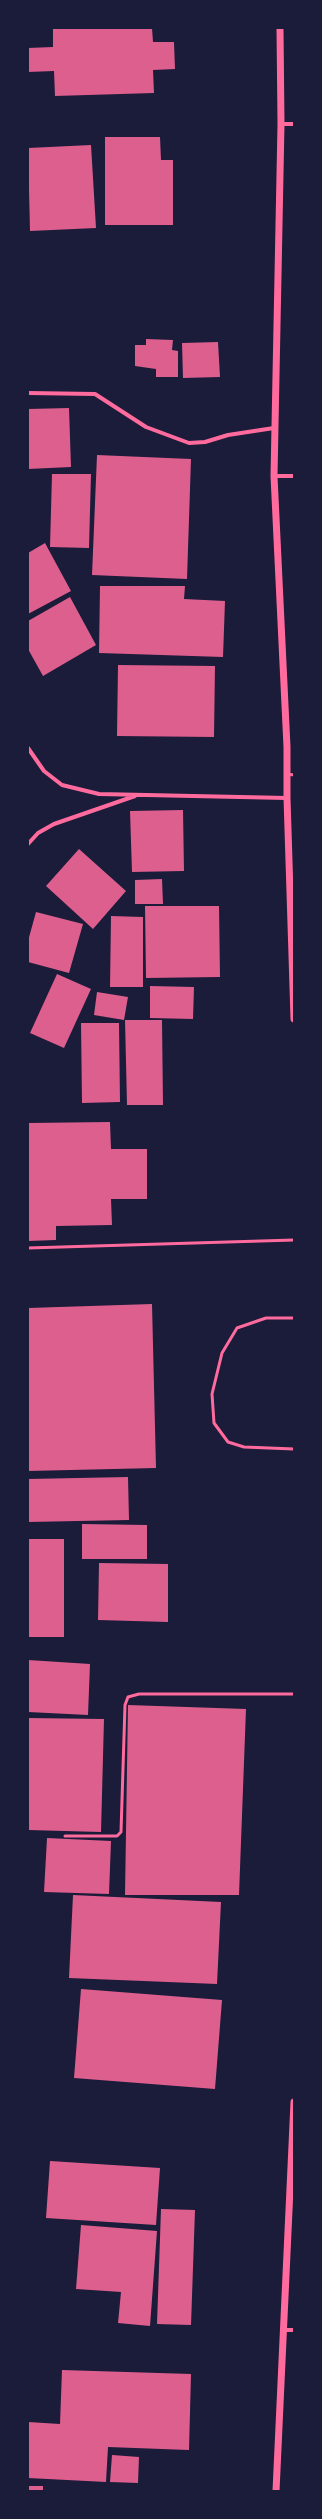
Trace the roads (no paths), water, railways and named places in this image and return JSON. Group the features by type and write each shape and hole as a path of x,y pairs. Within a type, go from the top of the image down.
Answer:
{"street":[{"path":"280,28 281,124 274,476 291,747 287,798 292,897 294,1019"},
{"path":"281,124 294,124"},
{"path":"28,392 95,394 146,427 189,442 205,442 228,435 274,428"},
{"path":"274,476 294,476"},
{"path":"28,748 44,771 62,785 99,794 287,798"},
{"path":"28,844 38,834 54,824 139,795"},
{"path":"276,2491 294,2102"},
{"path":"283,2330 294,2330"}],"lane":[{"path":"28,1248 294,1240"},
{"path":"294,1318 266,1318 238,1328 222,1353 212,1394 214,1423 228,1442 244,1447 294,1449"},
{"path":"65,1836 117,1836 121,1832 124,1705 128,1697 139,1694 294,1694"}]}
